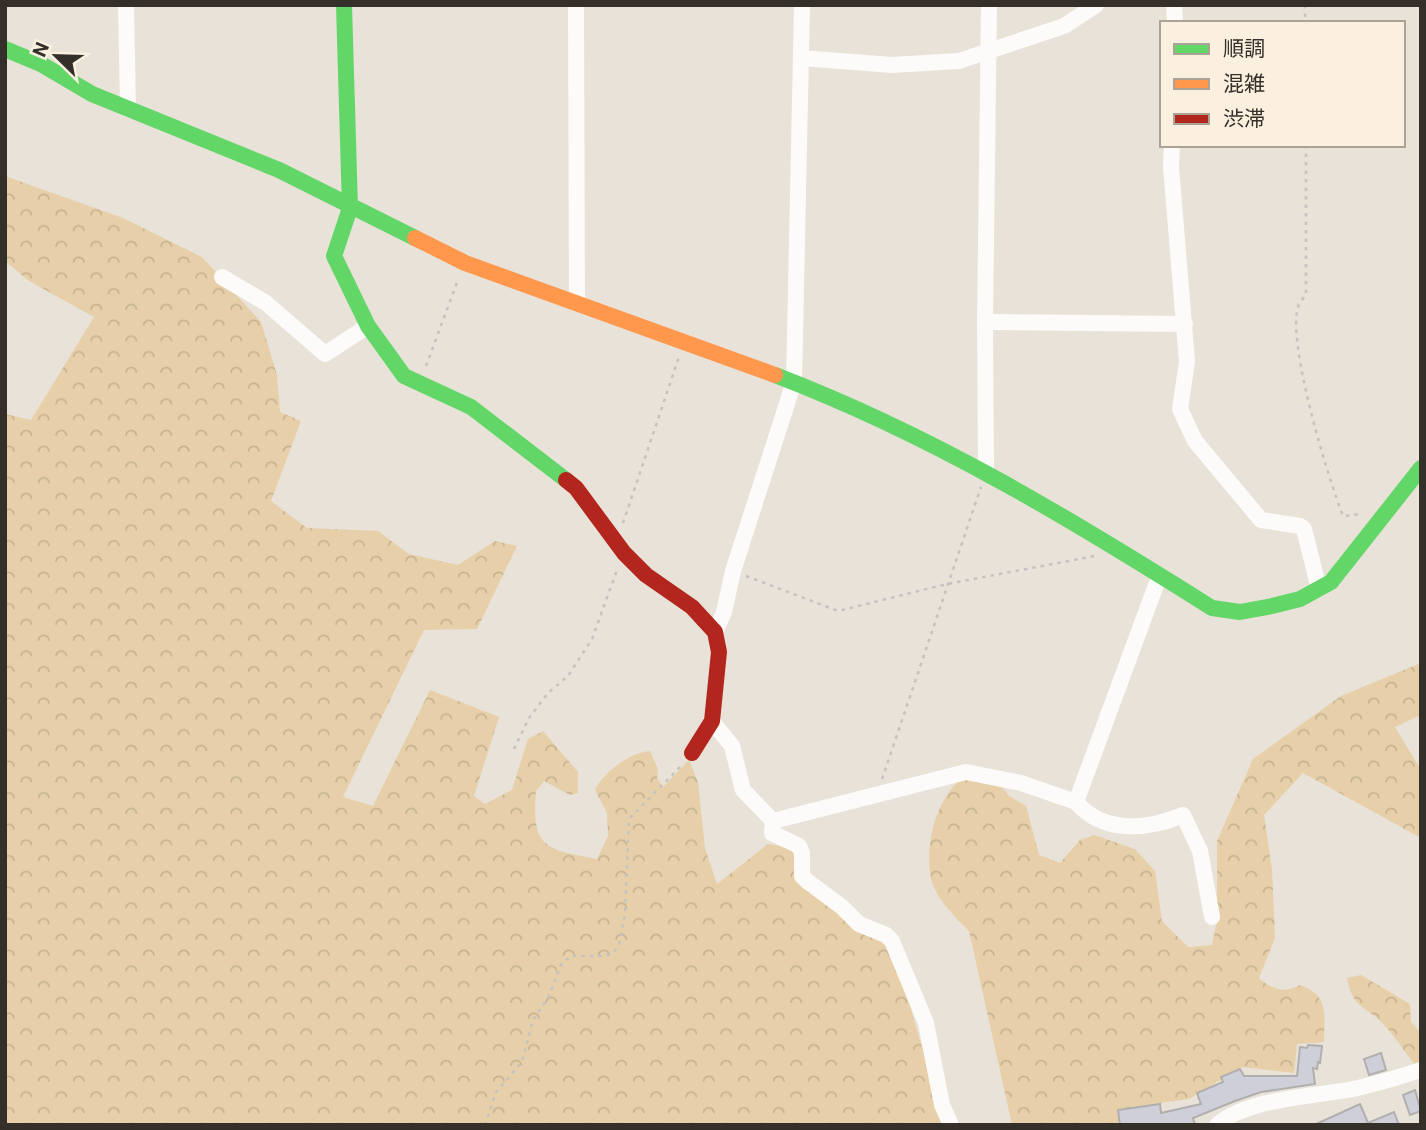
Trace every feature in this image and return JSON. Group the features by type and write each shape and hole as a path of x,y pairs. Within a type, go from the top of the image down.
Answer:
{"street":[{"path":"126,5 128,109"},
{"path":"344,5 351,208 334,256 368,326 404,376 471,407 576,488 620,548 646,575 692,607 715,632 719,652 712,721 692,753"},
{"path":"576,5 577,303"},
{"path":"715,632 724,612 733,571 794,382 802,5"},
{"path":"986,471 989,5"},
{"path":"801,58 930,64 987,53 1064,26 1096,5"},
{"path":"5,49 128,109 225,146 465,263 685,340 794,382 986,471 1212,608 1228,612 1291,601 1319,589 1340,572 1378,519 1421,468"},
{"path":"1172,147 1171,166 1187,362 1180,409 1185,424 1224,479 1261,520 1300,526 1304,530 1319,589"},
{"path":"222,277 266,303 324,354 368,326"},
{"path":"985,322 1185,324"},
{"path":"1076,802 1159,577"},
{"path":"712,721 732,746 743,790 772,821 772,833 799,846 802,853 802,876 842,907 859,925 887,934 892,941 926,1023 942,1105 951,1125"},
{"path":"772,821 966,772 1021,783 1076,802 1083,810 1110,825 1156,826 1183,815 1200,851 1212,917"},
{"path":"1217,1125 1240,1112 1267,1104 1359,1088 1421,1070"}],"path":[{"path":"1306,147 1306,294 1298,307 1297,348 1326,472 1343,516 1367,513 1378,519"},
{"path":"419,385 465,263"},
{"path":"514,749 529,718 548,693 568,676 592,639 685,340"},
{"path":"877,794 986,471"},
{"path":"733,571 838,611 947,584 1121,551"},
{"path":"485,1125 496,1092 522,1062 533,1020 549,996 562,963 571,956 605,956 614,952 619,944 625,914 629,820 692,753"}],"green space":[{"path":"5,176 123,218 202,257 261,322 277,375 280,412 301,421 271,501 307,528 378,531 409,554 458,565 495,541 517,546 477,629 424,630 343,797 373,806 430,690 499,717 474,796 485,804 512,790 528,739 543,731 578,772 578,793 570,795 544,781 536,791 536,825 540,835 546,843 565,852 597,859 608,836 607,813 595,790 604,776 618,764 650,751 658,769 657,778 663,787 689,760 698,782 705,848 717,884 768,844 787,847 796,853 795,870 881,937 900,972 945,1125 5,1125 5,414 31,420 94,317 29,281 5,261"},
{"path":"1421,663 1421,715 1395,727 1421,770 1421,838 1303,773 1264,815 1272,869 1275,938 1259,978 1278,989 1300,985 1310,989 1321,1000 1323,1007 1324,1042 1297,1044 1294,1073 1242,1067 1189,1099 1153,1104 1120,1121 1120,1125 1012,1125 969,931 941,900 931,878 929,850 935,820 948,794 957,783 967,774 1000,784 1009,796 1026,806 1039,855 1060,863 1080,840 1094,835 1135,849 1155,871 1162,921 1188,947 1212,945 1217,919 1217,841 1253,759 1341,696"},
{"path":"1361,975 1410,1004 1411,1022 1421,1033 1421,1064 1416,1066 1388,1030 1357,1002 1347,978"}],"building":[{"path":"1308,1045 1322,1046 1320,1063 1318,1062 1317,1069 1313,1068 1315,1084 1261,1092 1193,1118 1195,1125 1120,1125 1118,1110 1160,1104 1161,1113 1201,1104 1197,1093 1223,1082 1221,1077 1240,1069 1244,1076 1297,1076 1300,1047 1307,1048"},
{"path":"1381,1053 1386,1070 1369,1075 1364,1059"},
{"path":"1415,1090 1421,1111 1410,1115 1403,1095"},
{"path":"1360,1104 1368,1123 1394,1112 1399,1125 1314,1125"}],"traffic: fast":[{"path":"344,5 350,208 334,256 368,326 404,376 471,407 566,480"},
{"path":"5,49 41,64 92,94 279,170 415,238"},
{"path":"775,375 890,424 1000,481 1106,542 1212,608 1240,612 1272,606 1300,599 1331,582 1421,468"}],"traffic: slow":[{"path":"415,238 465,263 775,375"}],"traffic: jam":[{"path":"566,480 576,488 624,553 646,575 692,607 715,632 719,652 712,721 692,753"}]}
